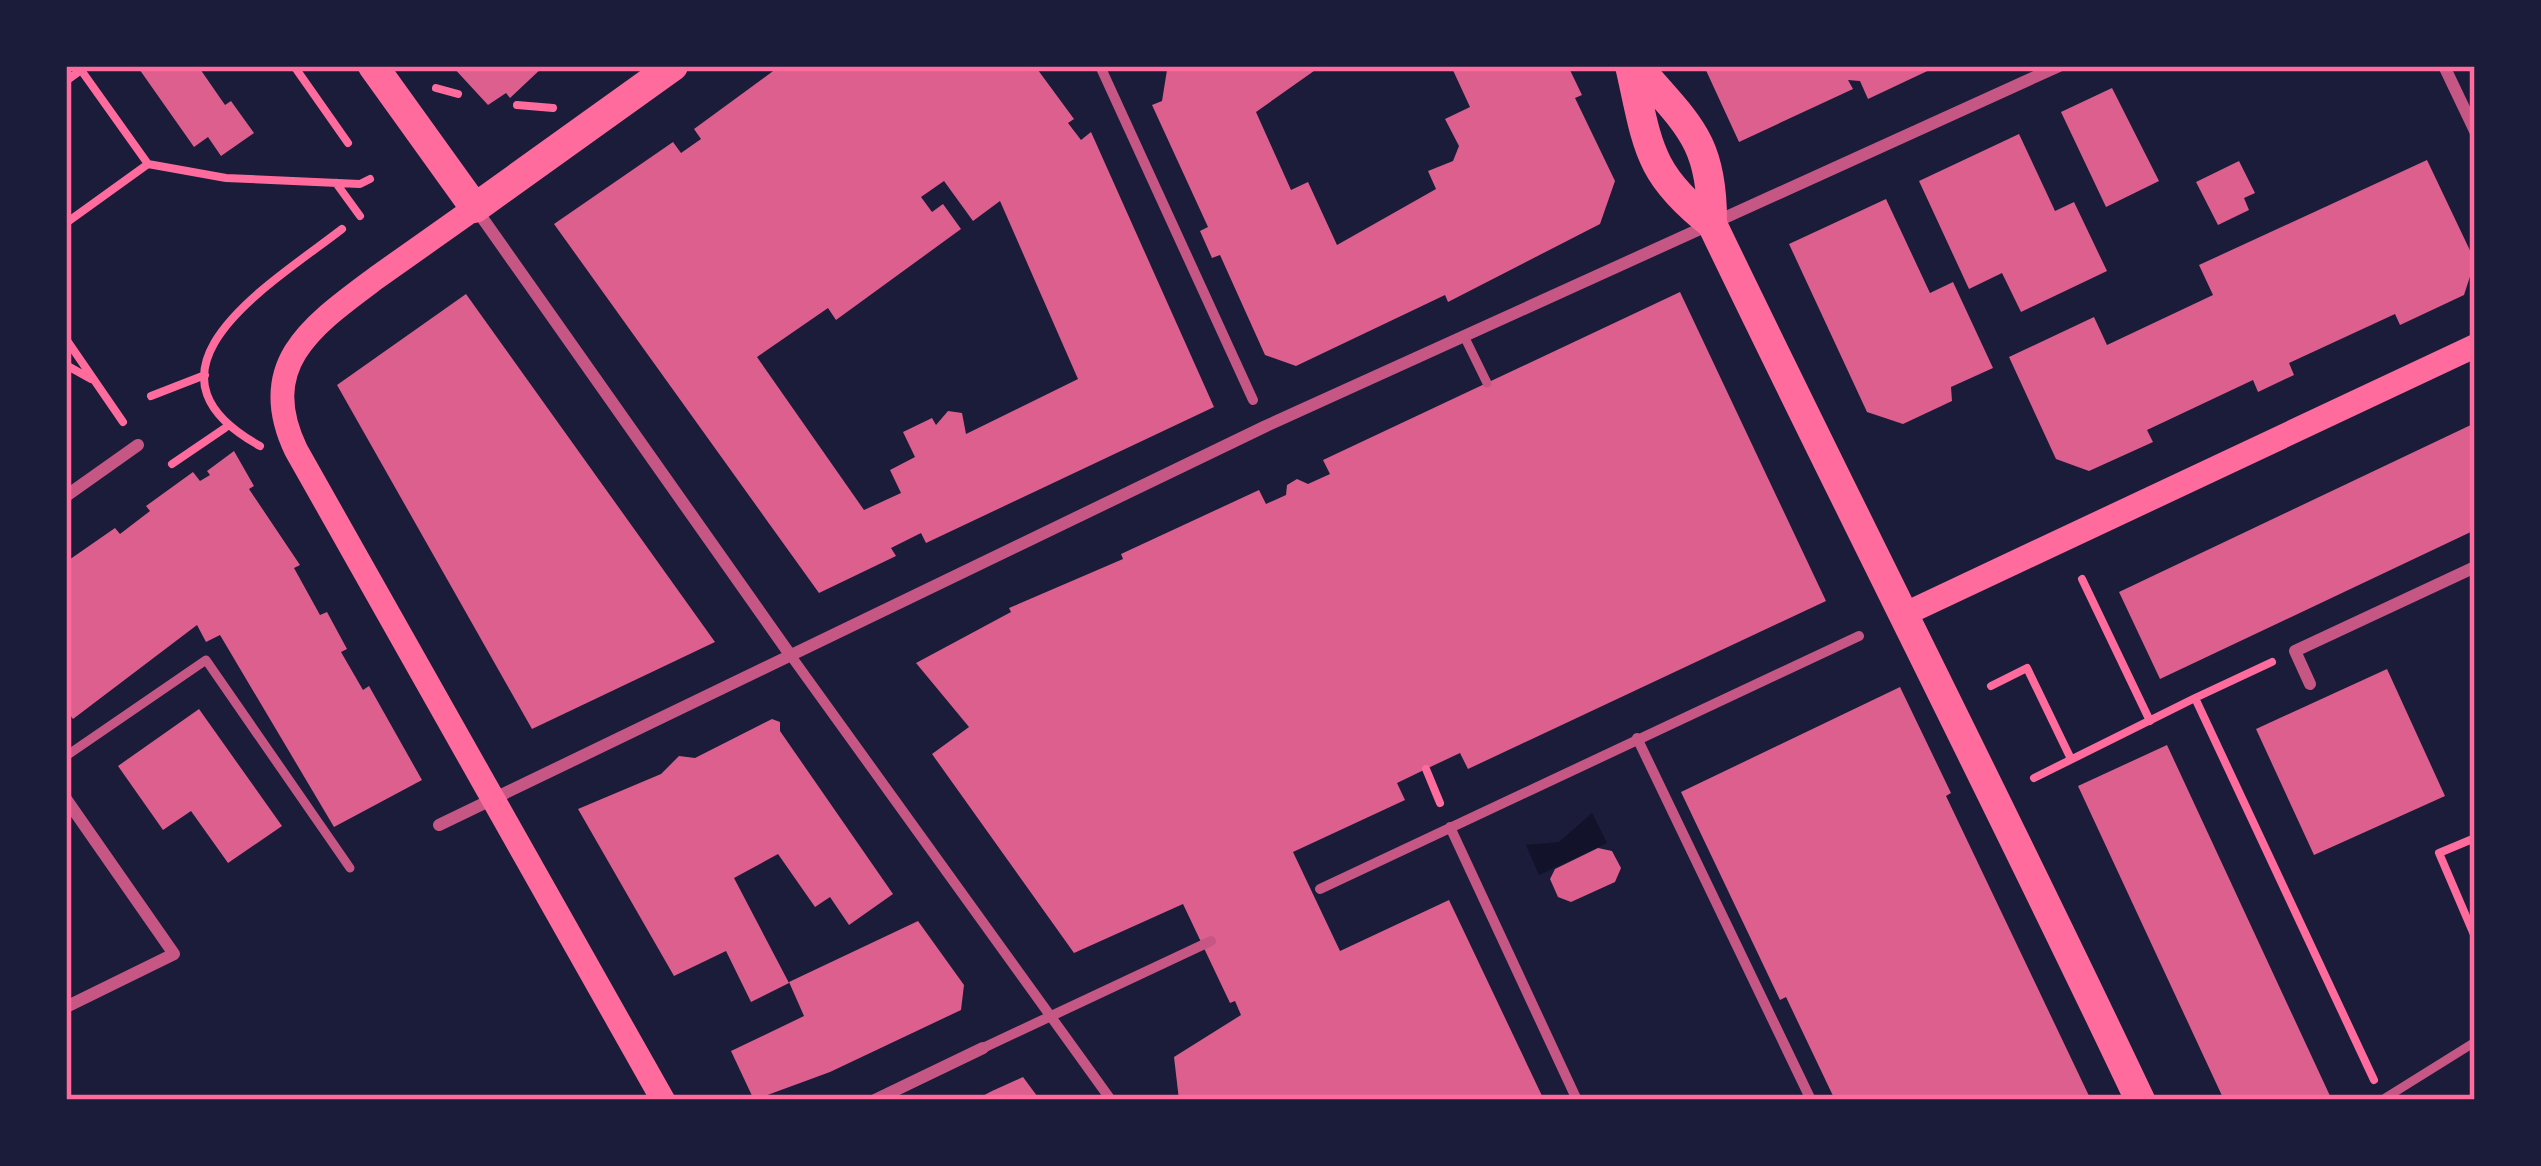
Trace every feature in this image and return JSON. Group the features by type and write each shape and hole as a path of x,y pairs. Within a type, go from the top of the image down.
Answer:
{"main road":[{"path":"373,66 475,208"},
{"path":"662,1100 296,450 281,407 287,367 307,333 673,66"},
{"path":"1633,66 1648,144 1671,192 1712,224 2140,1100"},
{"path":"1633,66 1688,126 1712,172 1712,224"},
{"path":"1905,614 2475,346"}],"street":[{"path":"1100,66 1253,400"},
{"path":"440,825 1464,336 2033,71 2059,66"},
{"path":"2444,66 2475,131"},
{"path":"475,208 1111,1100"},
{"path":"66,496 138,445"},
{"path":"2310,684 2295,651 2475,567"},
{"path":"1319,889 1859,636"},
{"path":"1637,738 1811,1100"},
{"path":"66,799 174,954 66,1007"},
{"path":"1450,826 1577,1100"},
{"path":"874,1100 1210,941"}],"lane":[{"path":"1464,336 1486,383"},
{"path":"66,757 206,660 350,868"},
{"path":"2382,1099 2475,1042"}],"path":[{"path":"294,66 347,143"},
{"path":"66,81 81,70 148,164 226,178 360,184 370,179"},
{"path":"66,223 148,164"},
{"path":"335,183 360,216"},
{"path":"172,464 226,427 205,375 212,341 223,323 342,229"},
{"path":"66,339 138,445"},
{"path":"66,364 96,382"},
{"path":"151,396 205,375"},
{"path":"2082,579 2150,721"},
{"path":"2034,778 2295,651"},
{"path":"1991,686 2027,668 2071,759"},
{"path":"2195,698 2382,1099"},
{"path":"1426,769 1450,826"},
{"path":"2475,838 2439,853 2475,937"}],"shaded area":[{"path":"1592,813 1607,843 1539,875 1526,845 1559,842"}],"building":[{"path":"137,66 198,66 225,105 231,101 254,133 221,156 208,137 194,147"},
{"path":"452,66 544,66 510,98 506,93 488,105"},
{"path":"780,66 1035,66 1074,119 1068,123 1081,140 1091,132 1214,407 926,543 921,533 891,548 896,556 819,593 554,224 673,142 681,153 701,139 694,129","holes":["944,181 973,221 1000,201 1078,379 966,434 962,413 948,411 936,425 932,418 903,432 915,457 890,470 901,493 864,510 757,357 828,308 836,320 961,229 943,204 932,212 921,197"]},
{"path":"1173,66 1321,66 1256,112 1291,190 1308,182 1337,245 1436,189 1428,171 1453,161 1459,146 1445,119 1470,107 1451,66 1568,66 1582,95 1575,98 1615,181 1600,224 1448,302 1445,295 1296,366 1265,355 1220,255 1212,258 1200,231 1208,227 1152,105 1162,101 1167,70"},
{"path":"1704,66 1938,66 1868,99 1860,81 1848,80 1853,89 1739,142"},
{"path":"2112,88 2159,181 2106,207 2061,112"},
{"path":"2019,134 2055,211 2074,202 2107,271 2021,312 2002,273 1969,289 1919,181"},
{"path":"2427,160 2475,261 2464,295 2400,325 2395,314 2289,363 2294,375 2258,392 2253,380 2147,430 2153,442 2089,471 2056,459 2009,357 2094,317 2107,345 2213,295 2199,265"},
{"path":"2239,161 2255,193 2244,198 2249,210 2218,225 2196,182"},
{"path":"1886,199 1930,293 1953,282 1993,368 1951,387 1952,401 1903,424 1867,412 1789,244"},
{"path":"1680,292 1826,601 1468,769 1460,753 1426,769 1397,783 1405,800 1293,852 1340,951 1449,900 1544,1100 1179,1100 1174,1057 1241,1015 1235,1001 1230,1003 1183,904 1074,953 932,754 969,727 916,663 1011,612 1009,608 1123,559 1121,554 1259,490 1266,504 1286,495 1287,485 1297,479 1308,484 1330,474 1323,460"},
{"path":"466,294 715,642 532,729 337,385"},
{"path":"2475,423 2475,530 2160,679 2119,592"},
{"path":"234,451 254,486 249,489 300,565 294,568 320,615 327,612 347,649 341,652 363,690 369,686 422,780 334,827 220,635 206,642 197,625 73,719 66,710 66,572 71,568 66,562 115,528 120,534 150,511 146,506 193,472 200,481 210,475 207,471"},
{"path":"2387,669 2445,796 2314,855 2256,729"},
{"path":"1900,687 1951,793 1946,796 2091,1100 1835,1100 1786,997 1780,1000 1681,792"},
{"path":"199,709 282,826 228,863 191,811 163,830 118,766"},
{"path":"772,719 780,722 780,731 893,894 849,925 830,897 815,907 778,854 734,878 789,983 751,1002 726,951 674,976 578,809 661,774 679,756 695,758"},
{"path":"2167,745 2328,1100 2224,1100 2078,786"},
{"path":"1598,848 1612,851 1621,868 1615,882 1571,902 1558,897 1550,879 1555,869"},
{"path":"918,921 964,985 961,1010 830,1072 754,1100 731,1051 804,1016 789,982"},
{"path":"1023,1077 1040,1100 975,1100 992,1091"}]}
